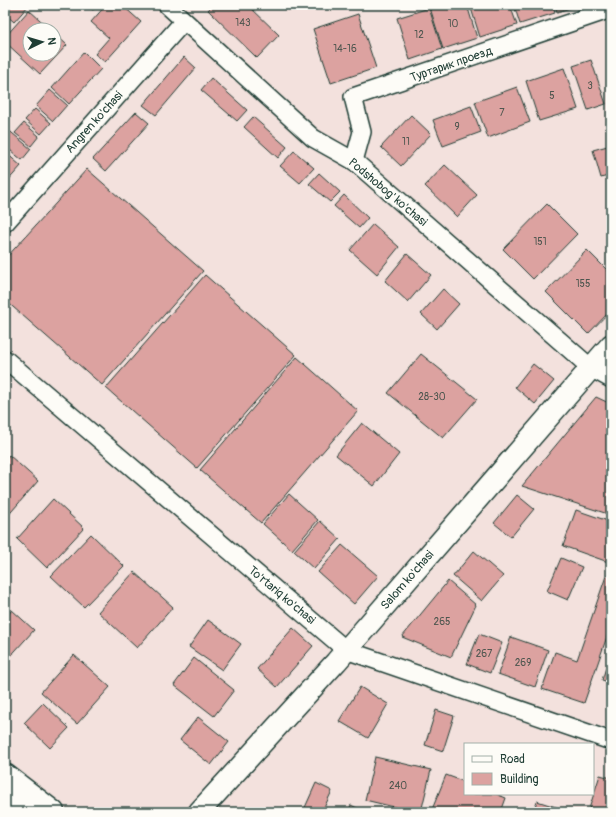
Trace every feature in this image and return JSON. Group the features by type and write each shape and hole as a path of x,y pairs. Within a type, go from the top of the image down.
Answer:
{"main road":[{"path":"5,775 52,812"},
{"path":"5,794 26,812"}],"street":[{"name":"Podshobog' ko'chasi","path":"167,5 313,138 354,161 591,368 611,379"},
{"name":"Туртарик проезд","path":"354,161 362,132 352,97 611,9"},
{"name":"Angren ko'chasi","path":"5,222 184,21"},
{"name":"Salom ko'chasi","path":"200,812 346,650 611,345"},
{"name":"To'rtariq ko'chasi","path":"5,359 346,650 611,741"}],"building":[{"path":"5,5 29,5 14,22 5,14"},
{"path":"87,5 98,5 93,10"},
{"path":"106,5 122,5 141,22 105,62 95,54 109,38 91,22"},
{"path":"213,5 248,5 279,35 257,58 208,10"},
{"path":"438,5 467,5 477,38 443,49 430,8"},
{"path":"470,5 510,5 517,25 480,37"},
{"path":"514,5 553,5 555,13 520,24"},
{"path":"555,5 580,5 557,12"},
{"path":"429,8 442,49 410,60 397,18"},
{"path":"29,10 42,22 22,22 22,58 5,42 5,37"},
{"path":"358,14 376,68 331,83 313,29"},
{"path":"62,40 67,45 62,50"},
{"path":"84,52 101,69 69,104 52,88"},
{"path":"184,57 196,68 156,115 143,105"},
{"path":"591,60 606,104 588,110 573,66"},
{"path":"27,62 51,62 40,74"},
{"path":"564,68 578,109 539,121 526,81"},
{"path":"211,78 247,110 237,121 201,90"},
{"path":"517,87 530,122 488,138 475,102"},
{"path":"50,90 67,105 53,121 36,106"},
{"path":"471,106 481,132 443,146 433,120"},
{"path":"35,109 51,123 41,134 25,120"},
{"path":"136,112 149,123 106,171 93,159"},
{"path":"411,115 431,134 401,166 381,147"},
{"path":"253,117 287,147 278,158 244,127"},
{"path":"24,123 39,136 31,146 15,133"},
{"path":"6,128 31,149 22,160 5,146"},
{"path":"611,145 611,175 601,178 593,150"},
{"path":"294,151 314,168 300,183 280,166"},
{"path":"5,152 21,166 5,184"},
{"path":"445,165 477,195 457,217 425,186"},
{"path":"87,169 203,271 102,385 5,300 5,259"},
{"path":"319,173 340,192 330,202 309,184"},
{"path":"344,195 368,218 359,228 334,206"},
{"path":"547,204 577,234 533,279 503,249"},
{"path":"373,224 399,247 377,274 350,250"},
{"path":"587,250 611,274 611,310 588,334 546,292"},
{"path":"407,254 431,275 408,302 385,281"},
{"path":"205,275 296,355 197,468 106,388"},
{"path":"443,289 459,304 437,329 421,314"},
{"path":"421,354 477,399 443,438 388,393"},
{"path":"297,357 358,411 261,523 200,470"},
{"path":"533,364 554,381 535,404 515,387"},
{"path":"596,397 611,404 611,515 522,486"},
{"path":"362,423 399,454 374,486 336,455"},
{"path":"9,455 38,481 5,519 5,460"},
{"path":"289,494 318,520 292,550 263,524"},
{"path":"517,495 534,509 511,537 494,523"},
{"path":"53,499 84,528 47,568 17,539"},
{"path":"576,510 611,522 611,563 563,546"},
{"path":"320,521 340,539 314,569 294,551"},
{"path":"91,534 124,566 84,607 51,576"},
{"path":"342,545 378,576 354,604 318,572"},
{"path":"474,551 503,576 482,601 453,576"},
{"path":"561,558 582,567 568,600 547,591"},
{"path":"134,572 173,607 137,648 98,612"},
{"path":"606,576 611,577 611,625 584,703 542,689 555,652 577,660"},
{"path":"448,581 476,605 451,657 402,637"},
{"path":"12,610 34,630 6,661 5,618"},
{"path":"208,620 241,644 222,670 189,647"},
{"path":"293,628 313,646 277,687 257,669"},
{"path":"479,634 502,643 490,673 467,664"},
{"path":"511,637 548,650 535,687 498,674"},
{"path":"611,652 611,683 602,680"},
{"path":"74,655 110,687 77,724 41,692"},
{"path":"194,658 234,690 214,716 174,685"},
{"path":"360,687 388,704 368,738 339,721"},
{"path":"43,703 69,728 50,748 24,723"},
{"path":"436,710 454,716 443,751 425,745"},
{"path":"198,717 229,742 211,765 180,740"},
{"path":"375,757 431,770 421,812 415,812 365,800"},
{"path":"446,775 464,782 464,795 498,795 506,798 501,812 431,812"},
{"path":"600,775 611,778 611,812 588,812"},
{"path":"316,783 332,791 322,812 303,812"},
{"path":"537,801 559,808 558,812 533,812"},
{"path":"351,805 365,812 348,812"}]}
